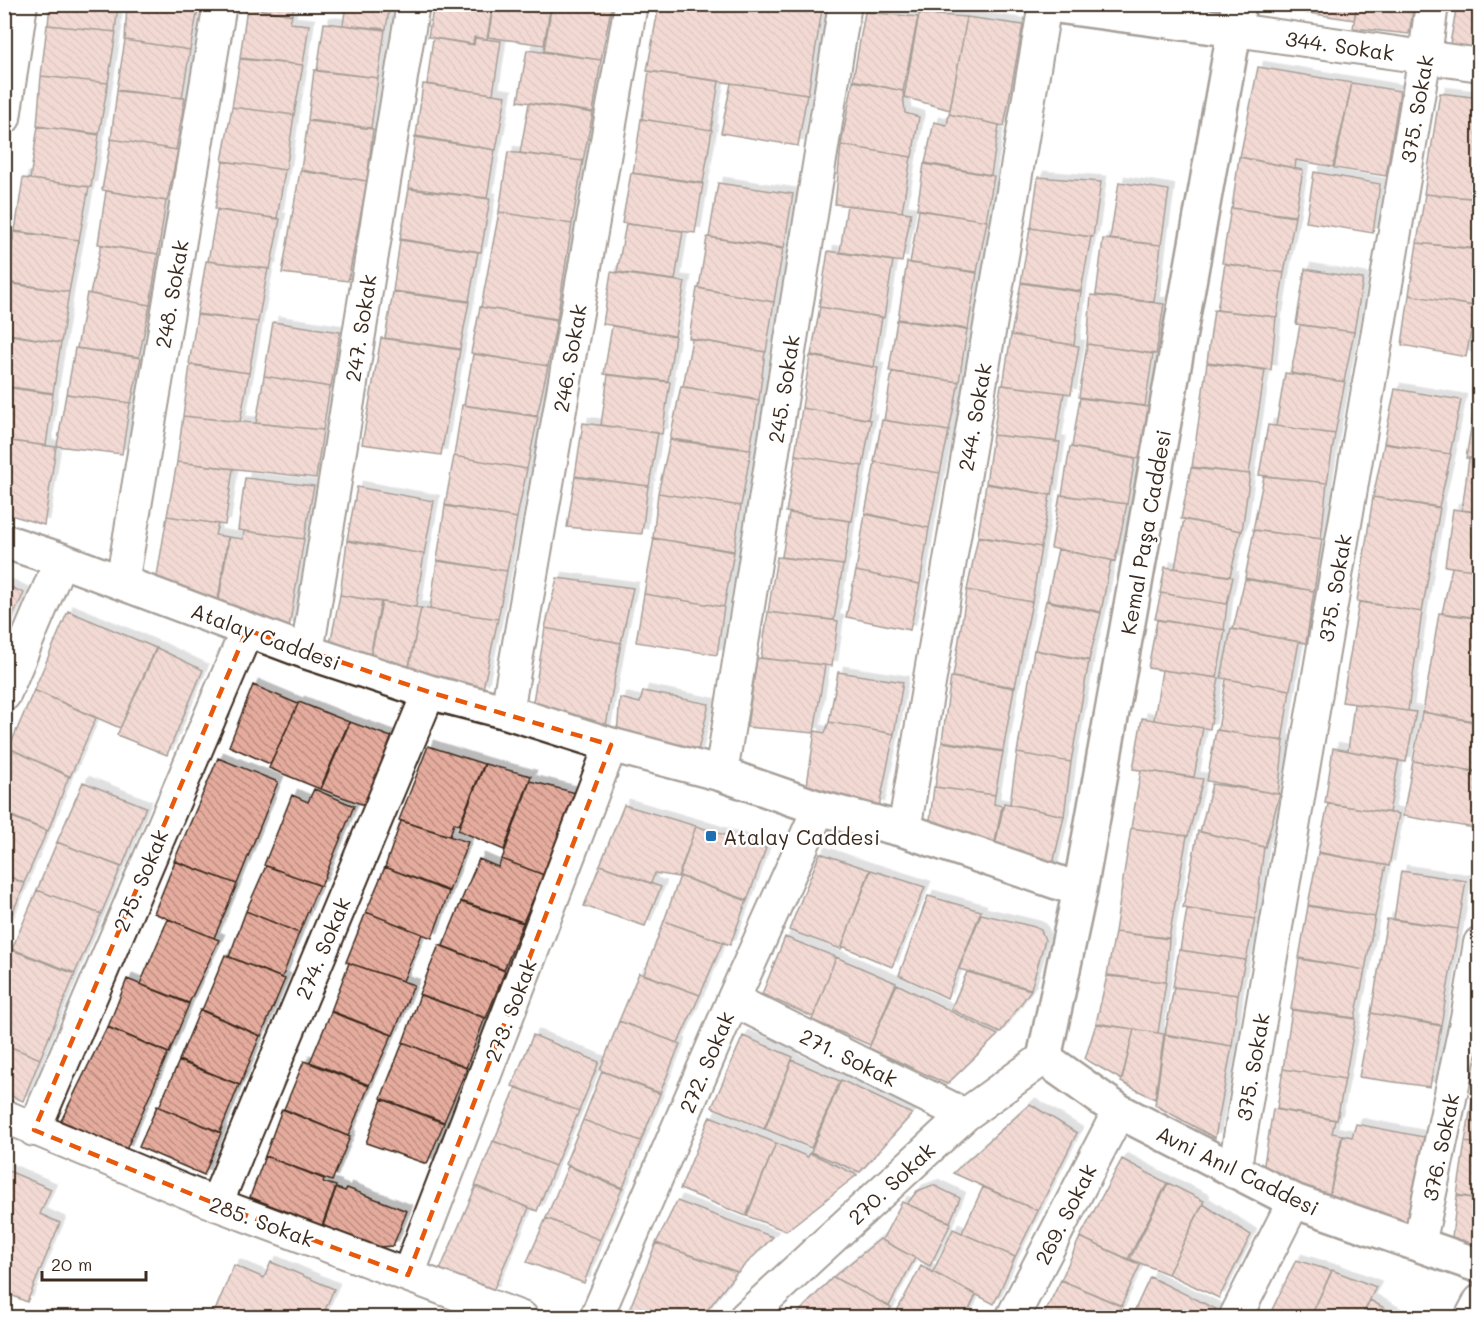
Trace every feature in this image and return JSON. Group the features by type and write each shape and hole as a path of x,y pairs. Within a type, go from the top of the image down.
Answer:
{"street":[{"path":"4,118 21,4"},
{"name":"248. Sokak","path":"122,583 220,4"},
{"name":"247. Sokak","path":"307,652 413,4"},
{"name":"246. Sokak","path":"507,712 631,4"},
{"name":"245. Sokak","path":"721,774 845,4"},
{"name":"375. Sokak","path":"1234,1172 1432,4"},
{"path":"1044,5 1237,17"},
{"name":"244. Sokak","path":"904,830 1044,5"},
{"name":"344. Sokak","path":"1237,17 1479,65"},
{"name":"Kemal Paşa Caddesi","path":"1044,1058 1080,890 1237,17"},
{"name":"Atalay Caddesi","path":"4,541 307,652 429,692 507,712 611,745 721,774 819,807 904,830 1080,890"},
{"path":"4,695 61,560"},
{"name":"275. Sokak","path":"34,1130 247,630"},
{"name":"274. Sokak","path":"216,1204 429,692"},
{"name":"273. Sokak","path":"408,1275 611,745"},
{"name":"272. Sokak","path":"596,1317 819,807"},
{"name":"376. Sokak","path":"1419,1245 1474,1014 1479,943"},
{"name":"271. Sokak","path":"733,1000 965,1115"},
{"name":"Avni Anıl Caddesi","path":"1044,1058 1119,1111 1294,1202 1479,1266"},
{"name":"270. Sokak","path":"745,1317 965,1115 1044,1058"},
{"name":"269. Sokak","path":"1012,1317 1119,1111"},
{"name":"285. Sokak","path":"4,1116 216,1204 522,1317"},
{"path":"1235,1317 1294,1202"},
{"path":"1471,1317 1479,1301"}],"highlighted area":[{"path":"247,630 429,692 611,745 408,1275 216,1204 34,1130"}],"building":[{"path":"50,4 118,4 115,32 48,25"},
{"path":"127,4 199,4 190,50 125,40"},
{"path":"248,4 294,4 292,15 247,7"},
{"path":"305,4 346,4 345,11"},
{"path":"346,4 390,4 386,29 343,25"},
{"path":"434,4 493,4 487,39 474,37 473,44 428,37"},
{"path":"494,4 551,4 544,45 488,37"},
{"path":"552,4 612,4 601,60 544,51"},
{"path":"659,4 823,4 808,94 647,71"},
{"path":"1275,4 1357,4 1354,20 1275,8"},
{"path":"1357,4 1414,4 1409,34 1353,28"},
{"path":"1457,4 1480,4 1480,49 1450,44"},
{"path":"247,7 292,15 290,23 309,25 303,65 240,58"},
{"path":"865,12 918,17 903,91 853,80"},
{"path":"919,14 967,17 950,110 904,97"},
{"path":"967,17 1023,25 1004,126 949,114"},
{"path":"324,23 385,30 378,78 317,71"},
{"path":"47,25 116,32 108,83 41,76"},
{"path":"433,38 474,45 475,38 501,41 493,94 427,84"},
{"path":"125,40 190,50 182,98 117,90"},
{"path":"527,50 601,60 593,112 518,101"},
{"path":"240,59 303,65 294,115 232,107"},
{"path":"1258,67 1352,83 1333,167 1296,160 1295,168 1240,157"},
{"path":"314,70 378,78 371,128 308,120"},
{"path":"649,71 719,81 711,130 642,119"},
{"path":"41,76 108,83 99,134 37,126"},
{"path":"853,81 903,91 905,113 919,117 912,157 841,145"},
{"path":"731,83 807,94 798,146 721,133"},
{"path":"1352,83 1400,91 1386,176 1334,168"},
{"path":"423,84 506,96 496,150 416,136"},
{"path":"117,91 185,98 176,150 111,139"},
{"path":"1440,93 1480,98 1480,160 1473,198 1424,194"},
{"path":"529,103 593,113 583,161 520,153"},
{"path":"232,107 294,115 286,170 222,161"},
{"path":"949,114 999,125 991,175 925,163 934,122 947,125"},
{"path":"641,119 712,130 703,183 633,173"},
{"path":"308,121 373,129 367,181 301,170"},
{"path":"38,126 99,135 91,187 30,179"},
{"path":"415,137 495,150 487,198 409,188"},
{"path":"111,139 178,150 167,201 102,190"},
{"path":"841,145 911,157 902,212 835,204"},
{"path":"508,152 583,161 572,224 499,212"},
{"path":"1239,157 1303,170 1295,216 1232,208"},
{"path":"223,161 285,170 277,219 215,209"},
{"path":"1480,161 1480,193 1474,193"},
{"path":"924,164 994,176 986,221 917,209"},
{"path":"300,171 367,181 348,281 282,273"},
{"path":"1314,172 1380,184 1373,233 1306,222"},
{"path":"631,173 703,184 695,233 622,223"},
{"path":"1038,177 1101,182 1093,237 1031,228"},
{"path":"23,178 89,187 79,240 15,231"},
{"path":"1119,182 1169,190 1161,245 1110,239"},
{"path":"718,183 793,194 784,248 709,237"},
{"path":"409,189 490,199 481,252 400,239"},
{"path":"106,191 166,201 158,254 98,244"},
{"path":"1425,194 1480,199 1480,249 1417,243"},
{"path":"847,205 911,213 902,262 840,252"},
{"path":"1231,208 1295,217 1284,273 1222,263"},
{"path":"217,210 280,219 270,269 208,261"},
{"path":"919,210 987,221 977,272 910,263"},
{"path":"499,212 572,224 557,319 481,307"},
{"path":"626,224 683,231 675,280 617,272"},
{"path":"1030,228 1091,237 1081,291 1021,282"},
{"path":"14,232 79,240 69,292 6,282"},
{"path":"707,237 783,249 774,302 699,288"},
{"path":"1103,239 1161,245 1154,302 1096,295"},
{"path":"400,240 478,252 469,301 393,291"},
{"path":"1417,243 1480,250 1480,307 1409,295"},
{"path":"101,245 158,254 150,305 90,294"},
{"path":"828,251 893,261 884,318 819,307"},
{"path":"206,261 268,269 258,322 197,314"},
{"path":"907,262 977,273 968,329 898,319"},
{"path":"1225,264 1284,273 1277,317 1217,310"},
{"path":"1305,269 1363,279 1354,332 1296,324"},
{"path":"611,272 685,282 675,336 603,324"},
{"path":"5,283 69,292 61,343 4,333"},
{"path":"1021,283 1081,292 1074,345 1011,335"},
{"path":"697,288 774,302 766,352 689,338"},
{"path":"393,292 469,302 460,349 385,338"},
{"path":"87,293 150,305 139,357 77,348"},
{"path":"1091,295 1164,304 1156,354 1087,344"},
{"path":"1409,295 1476,306 1466,357 1402,345"},
{"path":"480,307 557,320 548,366 471,353"},
{"path":"820,307 882,317 874,367 811,355"},
{"path":"1214,310 1276,317 1271,370 1207,362"},
{"path":"197,315 258,322 249,373 189,364"},
{"path":"897,320 967,330 959,382 889,371"},
{"path":"273,322 340,332 331,387 264,376"},
{"path":"1300,325 1354,332 1344,382 1291,373"},
{"path":"612,326 675,336 668,381 604,374"},
{"path":"4,334 61,343 53,393 4,386"},
{"path":"1011,335 1079,346 1071,394 1003,385"},
{"path":"381,338 460,350 441,455 362,444"},
{"path":"692,339 765,352 759,400 683,387"},
{"path":"1087,344 1153,354 1145,406 1079,397"},
{"path":"75,348 141,358 131,403 67,394"},
{"path":"473,354 548,366 537,416 464,405"},
{"path":"810,356 878,368 868,419 802,408"},
{"path":"1207,363 1265,370 1249,474 1192,467"},
{"path":"190,365 249,373 240,422 183,416"},
{"path":"892,372 959,382 949,431 884,420"},
{"path":"1285,373 1345,382 1335,434 1276,426"},
{"path":"1480,374 1480,404 1475,403"},
{"path":"608,375 670,382 662,434 601,425"},
{"path":"264,376 330,387 323,430 256,423"},
{"path":"1001,385 1064,393 1056,442 993,435"},
{"path":"681,386 759,401 750,449 670,439"},
{"path":"4,387 53,394 46,446 4,440"},
{"path":"1395,389 1461,400 1450,454 1384,443"},
{"path":"66,394 130,403 122,454 57,446"},
{"path":"1080,398 1149,407 1139,459 1072,447"},
{"path":"1475,404 1480,404 1480,460 1466,458"},
{"path":"462,405 538,417 527,469 454,456"},
{"path":"802,408 871,420 863,466 795,455"},
{"path":"183,416 323,430 316,478 177,462"},
{"path":"882,420 949,431 940,473 874,462"},
{"path":"583,423 658,433 649,486 575,476"},
{"path":"1268,425 1335,434 1327,483 1259,475"},
{"path":"993,435 1060,442 1052,495 986,483"},
{"path":"4,440 56,447 44,525 4,513"},
{"path":"670,440 751,450 741,506 658,493"},
{"path":"1384,444 1451,454 1439,507 1373,497"},
{"path":"1070,447 1135,459 1127,504 1062,495"},
{"path":"796,455 862,466 852,521 786,512"},
{"path":"454,456 527,469 517,518 445,505"},
{"path":"1469,458 1480,460 1480,512 1462,510"},
{"path":"177,462 233,469 225,525 167,516"},
{"path":"875,462 940,473 929,528 865,513"},
{"path":"1191,468 1250,474 1242,531 1181,519"},
{"path":"1264,476 1327,483 1321,539 1253,530"},
{"path":"575,477 648,486 642,534 567,527"},
{"path":"245,478 314,486 304,539 238,530"},
{"path":"986,484 1050,495 1041,547 978,536"},
{"path":"357,487 434,501 424,554 347,540"},
{"path":"658,493 741,506 734,551 653,538"},
{"path":"1060,495 1127,504 1115,561 1051,548"},
{"path":"1373,497 1440,508 1422,612 1357,601"},
{"path":"445,506 517,518 507,571 437,560"},
{"path":"1453,509 1480,513 1480,571 1445,566"},
{"path":"789,513 850,521 844,565 782,557"},
{"path":"865,514 929,528 920,584 856,571"},
{"path":"167,516 218,524 215,535 228,537 217,606 156,582"},
{"path":"1184,519 1241,531 1230,576 1175,568"},
{"path":"1254,530 1322,539 1314,591 1245,578"},
{"path":"244,531 304,539 289,628 218,606 229,537 243,539"},
{"path":"978,537 1041,547 1032,602 967,590"},
{"path":"654,538 734,552 724,607 644,594"},
{"path":"347,541 424,554 416,607 340,595"},
{"path":"1058,549 1111,560 1101,612 1047,600"},
{"path":"777,557 843,565 834,620 768,612"},
{"path":"437,561 507,571 498,619 430,609"},
{"path":"1165,567 1233,577 1227,604 1160,593"},
{"path":"1452,567 1480,571 1480,618 1442,613"},
{"path":"856,571 920,584 910,630 846,617"},
{"path":"557,578 633,588 621,643 545,628"},
{"path":"1245,579 1314,591 1306,643 1233,629"},
{"path":"4,584 24,593 4,634"},
{"path":"967,590 1032,602 1015,687 953,677"},
{"path":"1161,593 1227,604 1224,630 1155,619"},
{"path":"644,594 724,607 717,655 636,642"},
{"path":"340,595 381,602 370,656 329,649"},
{"path":"1046,601 1101,613 1089,660 1035,650"},
{"path":"382,602 421,608 409,666 370,659"},
{"path":"1359,602 1422,612 1408,711 1342,702"},
{"path":"421,608 498,619 483,689 408,673"},
{"path":"68,611 156,648 120,728 34,690"},
{"path":"768,612 838,621 832,666 761,658"},
{"path":"1439,613 1480,619 1480,722 1423,712"},
{"path":"1157,620 1225,630 1217,678 1148,668"},
{"path":"545,628 621,643 605,731 532,708"},
{"path":"1231,629 1299,642 1290,690 1221,678"},
{"path":"157,648 203,670 167,755 117,735"},
{"path":"1034,650 1089,661 1071,762 1017,753"},
{"path":"757,658 825,665 814,733 747,727"},
{"path":"1162,670 1219,678 1210,729 1154,720"},
{"path":"838,672 903,682 894,734 829,722"},
{"path":"951,677 1014,688 1003,751 942,741"},
{"path":"1226,679 1290,690 1282,741 1218,730"},
{"path":"253,685 298,704 270,764 229,746"},
{"path":"34,690 96,718 70,777 9,748"},
{"path":"643,691 709,704 697,755 617,733 620,698 640,703"},
{"path":"299,702 349,722 320,789 269,768"},
{"path":"1354,704 1416,712 1406,762 1348,751"},
{"path":"1422,712 1480,723 1480,773 1413,761"},
{"path":"1142,718 1203,728 1194,777 1133,769"},
{"path":"350,722 394,738 364,805 321,789"},
{"path":"829,722 894,734 879,807 807,785 815,731 825,733"},
{"path":"1216,730 1284,741 1278,794 1207,781"},
{"path":"942,742 1003,752 995,795 935,787"},
{"path":"428,746 484,764 459,825 454,823 450,836 399,820"},
{"path":"7,747 69,776 48,831 4,813 4,753"},
{"path":"1333,748 1399,760 1389,813 1325,803"},
{"path":"1017,753 1071,762 1064,816 1010,804"},
{"path":"218,758 278,782 237,884 174,861"},
{"path":"1413,761 1480,772 1480,797 1474,828 1403,816"},
{"path":"485,764 531,776 504,850 458,830"},
{"path":"1141,770 1203,779 1188,836 1131,828"},
{"path":"530,781 576,793 544,875 502,859"},
{"path":"83,782 146,807 122,867 57,842"},
{"path":"1212,784 1280,794 1265,847 1200,832"},
{"path":"934,787 995,795 994,804 1002,806 994,847 929,828"},
{"path":"314,789 354,806 321,886 264,865 292,795 308,802"},
{"path":"1004,803 1064,816 1052,869 994,851"},
{"path":"1328,804 1399,814 1389,866 1318,852"},
{"path":"624,805 696,826 678,877 655,873 651,883 600,865"},
{"path":"4,814 47,831 24,883 4,874"},
{"path":"401,821 468,842 449,891 385,867"},
{"path":"696,826 766,848 747,901 679,876"},
{"path":"1131,828 1187,836 1169,938 1115,932"},
{"path":"1198,831 1264,847 1255,919 1183,908"},
{"path":"57,842 121,867 101,914 37,890"},
{"path":"820,853 870,870 841,949 789,930"},
{"path":"1318,853 1386,865 1375,917 1308,905"},
{"path":"479,859 498,867 502,859 544,875 523,922 461,901"},
{"path":"175,861 237,884 214,938 154,913"},
{"path":"600,865 661,887 645,926 584,906"},
{"path":"266,866 319,885 299,933 246,911"},
{"path":"385,867 449,892 432,938 366,912"},
{"path":"871,870 925,887 892,967 842,946"},
{"path":"1401,871 1466,881 1458,929 1394,919"},
{"path":"4,874 25,884 6,927 4,927"},
{"path":"680,876 747,900 730,945 664,921"},
{"path":"37,890 101,914 75,973 12,949"},
{"path":"928,896 981,911 947,998 899,975"},
{"path":"461,902 523,923 504,970 443,946"},
{"path":"1308,906 1375,917 1365,970 1299,958"},
{"path":"1187,909 1255,919 1246,960 1180,950"},
{"path":"246,911 299,933 282,978 229,957"},
{"path":"366,912 422,934 403,981 346,962"},
{"path":"981,914 1041,930 1045,940 1031,989 959,969"},
{"path":"168,919 219,940 189,1003 140,984"},
{"path":"1387,919 1458,929 1441,1025 1371,1013"},
{"path":"664,921 723,942 700,995 644,974"},
{"path":"1115,932 1169,939 1166,982 1107,975"},
{"path":"785,937 836,957 813,1017 762,994"},
{"path":"439,945 505,971 486,1018 419,994"},
{"path":"12,950 75,974 40,1059 4,1044 4,968"},
{"path":"1179,950 1245,960 1238,995 1173,987"},
{"path":"225,955 285,979 261,1036 202,1010"},
{"path":"836,957 896,983 870,1045 812,1020"},
{"path":"1299,959 1365,970 1355,1018 1291,1009"},
{"path":"349,963 414,985 393,1035 331,1011"},
{"path":"967,972 1031,990 1000,1033 951,1009"},
{"path":"639,973 700,995 678,1043 619,1021"},
{"path":"1107,976 1166,982 1158,1033 1096,1023"},
{"path":"127,979 189,1004 169,1053 108,1027"},
{"path":"897,984 998,1035 947,1084 869,1048"},
{"path":"1174,987 1238,995 1232,1046 1165,1034"},
{"path":"420,995 485,1018 466,1068 403,1042"},
{"path":"200,1010 260,1036 240,1085 179,1060"},
{"path":"1292,1010 1356,1019 1345,1079 1283,1069"},
{"path":"331,1012 392,1035 369,1085 310,1062"},
{"path":"1371,1013 1441,1026 1430,1087 1359,1077"},
{"path":"619,1021 680,1044 660,1093 600,1070"},
{"path":"1096,1024 1134,1029 1122,1080 1085,1059"},
{"path":"107,1027 168,1053 126,1150 61,1121"},
{"path":"1134,1029 1164,1034 1155,1099 1121,1082"},
{"path":"533,1035 599,1062 579,1111 512,1086"},
{"path":"1165,1035 1232,1046 1215,1138 1155,1105"},
{"path":"743,1036 793,1057 764,1129 712,1107"},
{"path":"403,1042 467,1068 444,1122 381,1098"},
{"path":"4,1044 40,1059 23,1101 4,1093"},
{"path":"1480,1053 1480,1144 1465,1142"},
{"path":"792,1060 840,1081 811,1148 765,1129"},
{"path":"179,1061 239,1085 220,1132 159,1107"},
{"path":"304,1061 369,1086 348,1136 284,1109"},
{"path":"1283,1069 1345,1079 1337,1120 1277,1109"},
{"path":"602,1071 660,1094 641,1141 583,1120"},
{"path":"841,1080 912,1114 860,1172 811,1152"},
{"path":"516,1087 579,1111 555,1166 494,1141"},
{"path":"382,1099 444,1123 427,1164 366,1143"},
{"path":"1030,1104 1077,1133 1038,1211 953,1173"},
{"path":"157,1106 221,1133 204,1175 139,1147"},
{"path":"282,1109 350,1137 332,1181 265,1156"},
{"path":"1273,1109 1335,1120 1332,1133 1342,1135 1329,1197 1263,1170"},
{"path":"710,1116 776,1143 746,1216 680,1189"},
{"path":"583,1120 641,1141 623,1188 565,1164"},
{"path":"1356,1124 1424,1137 1406,1224 1329,1198 1343,1135 1352,1137"},
{"path":"493,1141 555,1166 537,1211 475,1186"},
{"path":"1465,1142 1480,1144 1480,1199 1457,1195"},
{"path":"776,1143 808,1157 810,1153 857,1175 786,1231 747,1216"},
{"path":"265,1156 336,1186 322,1226 250,1197"},
{"path":"1122,1159 1167,1183 1128,1259 1080,1237"},
{"path":"568,1166 622,1189 600,1240 546,1218"},
{"path":"4,1169 51,1189 40,1214 60,1223 27,1302 4,1292"},
{"path":"1168,1183 1204,1201 1168,1274 1130,1259"},
{"path":"933,1185 960,1198 950,1222 907,1204 917,1191"},
{"path":"476,1186 529,1208 493,1291 440,1270"},
{"path":"983,1187 1038,1211 1015,1257 962,1233"},
{"path":"336,1188 345,1191 347,1188 407,1211 393,1246 379,1247 323,1226"},
{"path":"1457,1196 1480,1199 1480,1246 1452,1237"},
{"path":"677,1201 773,1237 738,1272 656,1243"},
{"path":"902,1202 951,1223 930,1266 882,1240"},
{"path":"1203,1204 1251,1235 1219,1298 1168,1274"},
{"path":"546,1218 600,1240 584,1283 527,1262"},
{"path":"953,1229 1015,1257 994,1304 933,1272"},
{"path":"1080,1237 1140,1265 1121,1306 1061,1280"},
{"path":"880,1239 915,1258 889,1306 833,1277"},
{"path":"656,1243 737,1272 701,1318 626,1318"},
{"path":"1296,1260 1332,1271 1310,1318 1268,1318"},
{"path":"271,1262 334,1289 323,1315 330,1318 212,1318 234,1265 264,1278"},
{"path":"921,1266 976,1295 965,1318 910,1318 897,1311"},
{"path":"1332,1270 1376,1287 1361,1318 1310,1318"},
{"path":"833,1277 891,1307 885,1318 808,1318 798,1313"},
{"path":"1150,1277 1216,1309 1212,1318 1135,1318 1132,1316"},
{"path":"1061,1280 1122,1306 1116,1318 1042,1318"},
{"path":"1370,1300 1402,1318 1361,1318"},
{"path":"897,1312 909,1318 894,1318"}],"place":[{"name":"Atalay Caddesi","path":"711,836"}]}
